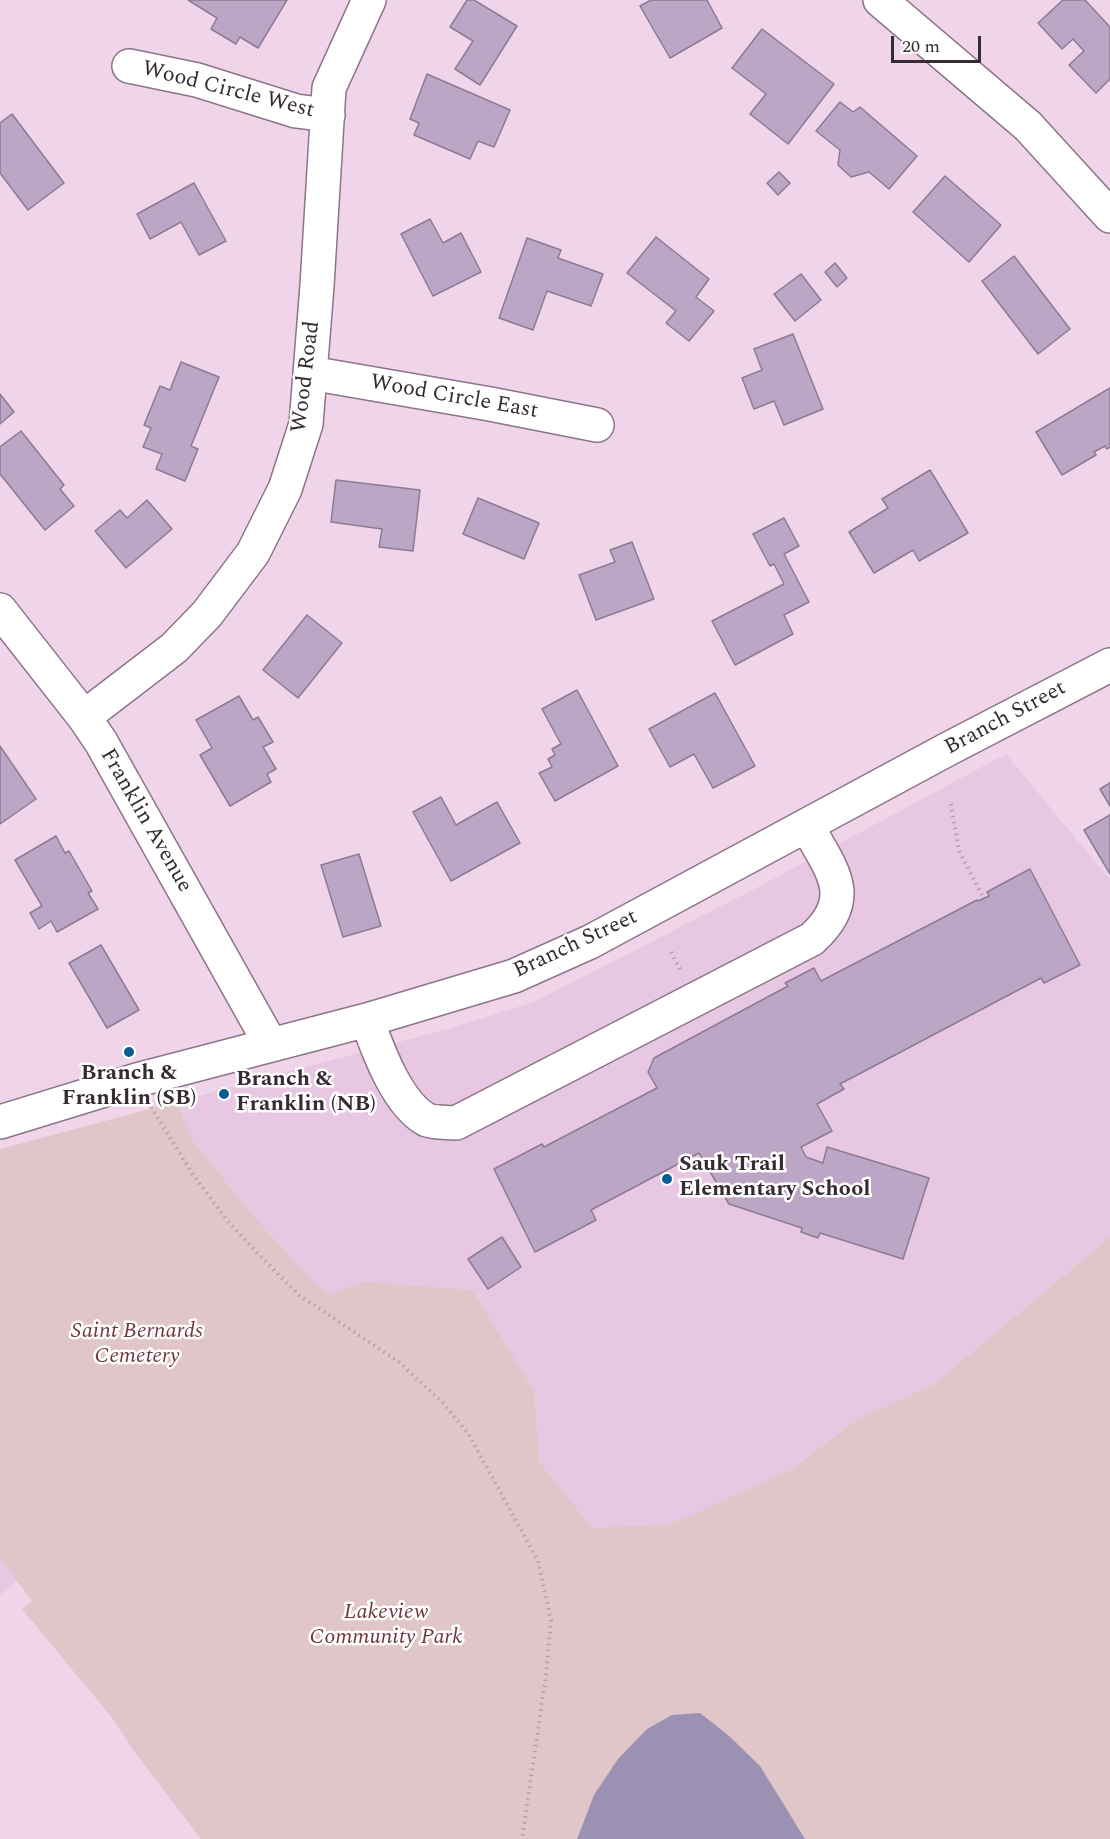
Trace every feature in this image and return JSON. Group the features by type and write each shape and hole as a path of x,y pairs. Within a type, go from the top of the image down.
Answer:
{"street":[{"name":"Wood Road","path":"84,717 174,648 207,614 252,553 285,489 306,424 329,88 369,0"},
{"path":"880,0 1028,126 1110,216"},
{"name":"Wood Circle West","path":"129,66 197,80 296,111 328,115"},
{"name":"Wood Circle East","path":"310,373 597,425"},
{"name":"Franklin Avenue","path":"0,610 84,717 271,1045"},
{"name":"Branch Street","path":"0,1122 137,1080 367,1020 525,971 590,942 1110,665"},
{"path":"367,1020 384,1064 406,1101 428,1120 456,1123 812,939 826,926 837,907 838,889 830,868 807,826"}],"path":[{"path":"951,804 959,851 982,895"},
{"path":"160,1124 226,1219 292,1288 345,1327 399,1362 444,1404 469,1435 538,1561 551,1620 546,1675 522,1839"}],"shaded area":[{"name":"Sauk Trail Elementary School","path":"1006,754 1110,880 1110,1237 934,1384 858,1419 792,1469 671,1524 592,1528 401,1353 314,1283 255,1218 192,1140 176,1102 451,1028 534,1002 766,883"},
{"path":"0,1528 33,1567 0,1595"},
{"path":"700,1713 728,1735 760,1766 805,1839 577,1839 594,1795 618,1759 647,1729 672,1715"}],"green space":[{"name":"Lakeview Community Park","path":"176,1102 192,1140 255,1218 328,1294 364,1282 472,1290 534,1391 539,1462 592,1528 671,1524 792,1469 858,1419 934,1384 1110,1237 1110,1839 201,1839 133,1750 113,1719 22,1609 32,1601 0,1558 0,1149"}],"building":[{"path":"188,0 287,0 258,48 240,37 236,44 211,29 217,18"},
{"path":"467,0 474,0 517,26 480,85 455,69 473,41 450,27"},
{"path":"651,0 707,0 722,28 670,58 640,6"},
{"path":"1063,0 1085,0 1110,27 1110,79 1096,93 1069,65 1084,51 1073,39 1062,49 1038,23"},
{"path":"762,29 834,84 788,144 750,114 766,94 732,68"},
{"path":"427,74 510,110 494,147 478,141 470,159 414,135 419,123 410,119"},
{"path":"840,102 853,112 860,107 917,156 889,189 869,172 851,177 838,165 840,150 816,131"},
{"path":"12,114 64,183 28,210 0,173 0,123"},
{"path":"779,172 790,183 778,195 767,183"},
{"path":"945,176 1001,225 969,262 913,212"},
{"path":"194,183 226,241 199,255 181,222 150,239 137,214"},
{"path":"430,219 443,243 461,233 481,272 433,296 401,234"},
{"path":"656,237 709,279 696,297 714,311 689,341 666,323 676,311 627,273"},
{"path":"527,238 561,250 558,258 603,274 591,306 547,291 533,330 499,318"},
{"path":"1014,256 1070,329 1038,354 982,281"},
{"path":"835,263 847,278 837,287 825,272"},
{"path":"801,274 821,300 795,321 774,294"},
{"path":"793,334 823,409 784,425 774,401 754,409 742,378 762,370 754,349"},
{"path":"181,362 219,377 191,446 198,449 185,481 156,469 162,454 143,447 151,428 144,425 160,386 170,390"},
{"path":"1110,388 1110,447 1107,449 1105,446 1094,452 1096,455 1062,475 1036,432"},
{"path":"0,394 14,412 0,424"},
{"path":"21,431 64,485 60,489 74,506 45,530 0,474 0,447"},
{"path":"930,470 968,533 919,561 913,550 874,573 849,532 888,508 882,499"},
{"path":"336,480 420,490 413,551 379,547 382,529 331,522"},
{"path":"478,498 539,523 524,559 463,534"},
{"path":"147,500 172,529 126,568 95,531 120,510 127,518"},
{"path":"784,518 799,546 784,554 809,602 784,615 793,634 735,665 712,621 784,584 774,564 770,566 753,534"},
{"path":"632,542 654,599 596,620 579,575 615,562 610,550"},
{"path":"307,615 342,643 298,698 263,670"},
{"path":"577,690 618,766 555,801 539,773 552,767 548,759 555,755 552,749 561,744 542,709"},
{"path":"715,693 755,766 713,788 694,754 670,767 649,729"},
{"path":"239,696 253,720 258,717 273,742 263,747 276,769 267,774 271,782 230,806 200,755 212,748 196,720"},
{"path":"0,746 36,799 0,824"},
{"path":"1110,783 1110,806 1100,789"},
{"path":"441,797 456,825 497,802 520,843 451,881 413,812"},
{"path":"1110,815 1110,874 1084,830"},
{"path":"56,836 65,853 69,851 92,891 88,893 98,909 57,932 51,921 39,929 30,913 42,906 15,860"},
{"path":"359,854 381,926 343,937 321,865"},
{"name":"Sauk Trail Elementary School","path":"1030,869 1080,965 1044,983 1041,978 840,1084 844,1089 817,1104 832,1131 801,1147 806,1157 823,1163 827,1147 929,1178 903,1259 820,1233 818,1238 801,1232 802,1228 729,1204 699,1153 591,1210 596,1220 535,1252 494,1169 542,1144 544,1147 657,1088 648,1072 654,1058 788,986 785,983 814,968 821,981 977,900 989,896 987,892"},
{"path":"101,945 139,1010 107,1028 69,963"},
{"path":"502,1237 521,1267 488,1289 468,1259"}],"place":[{"name":"Branch & Franklin (SB)","path":"129,1052"},
{"name":"Branch & Franklin (NB)","path":"224,1094"},
{"name":"Sauk Trail Elementary School","path":"667,1179"}],"park label":[{"name":"Saint Bernards Cemetery","path":"137,1346"}]}
